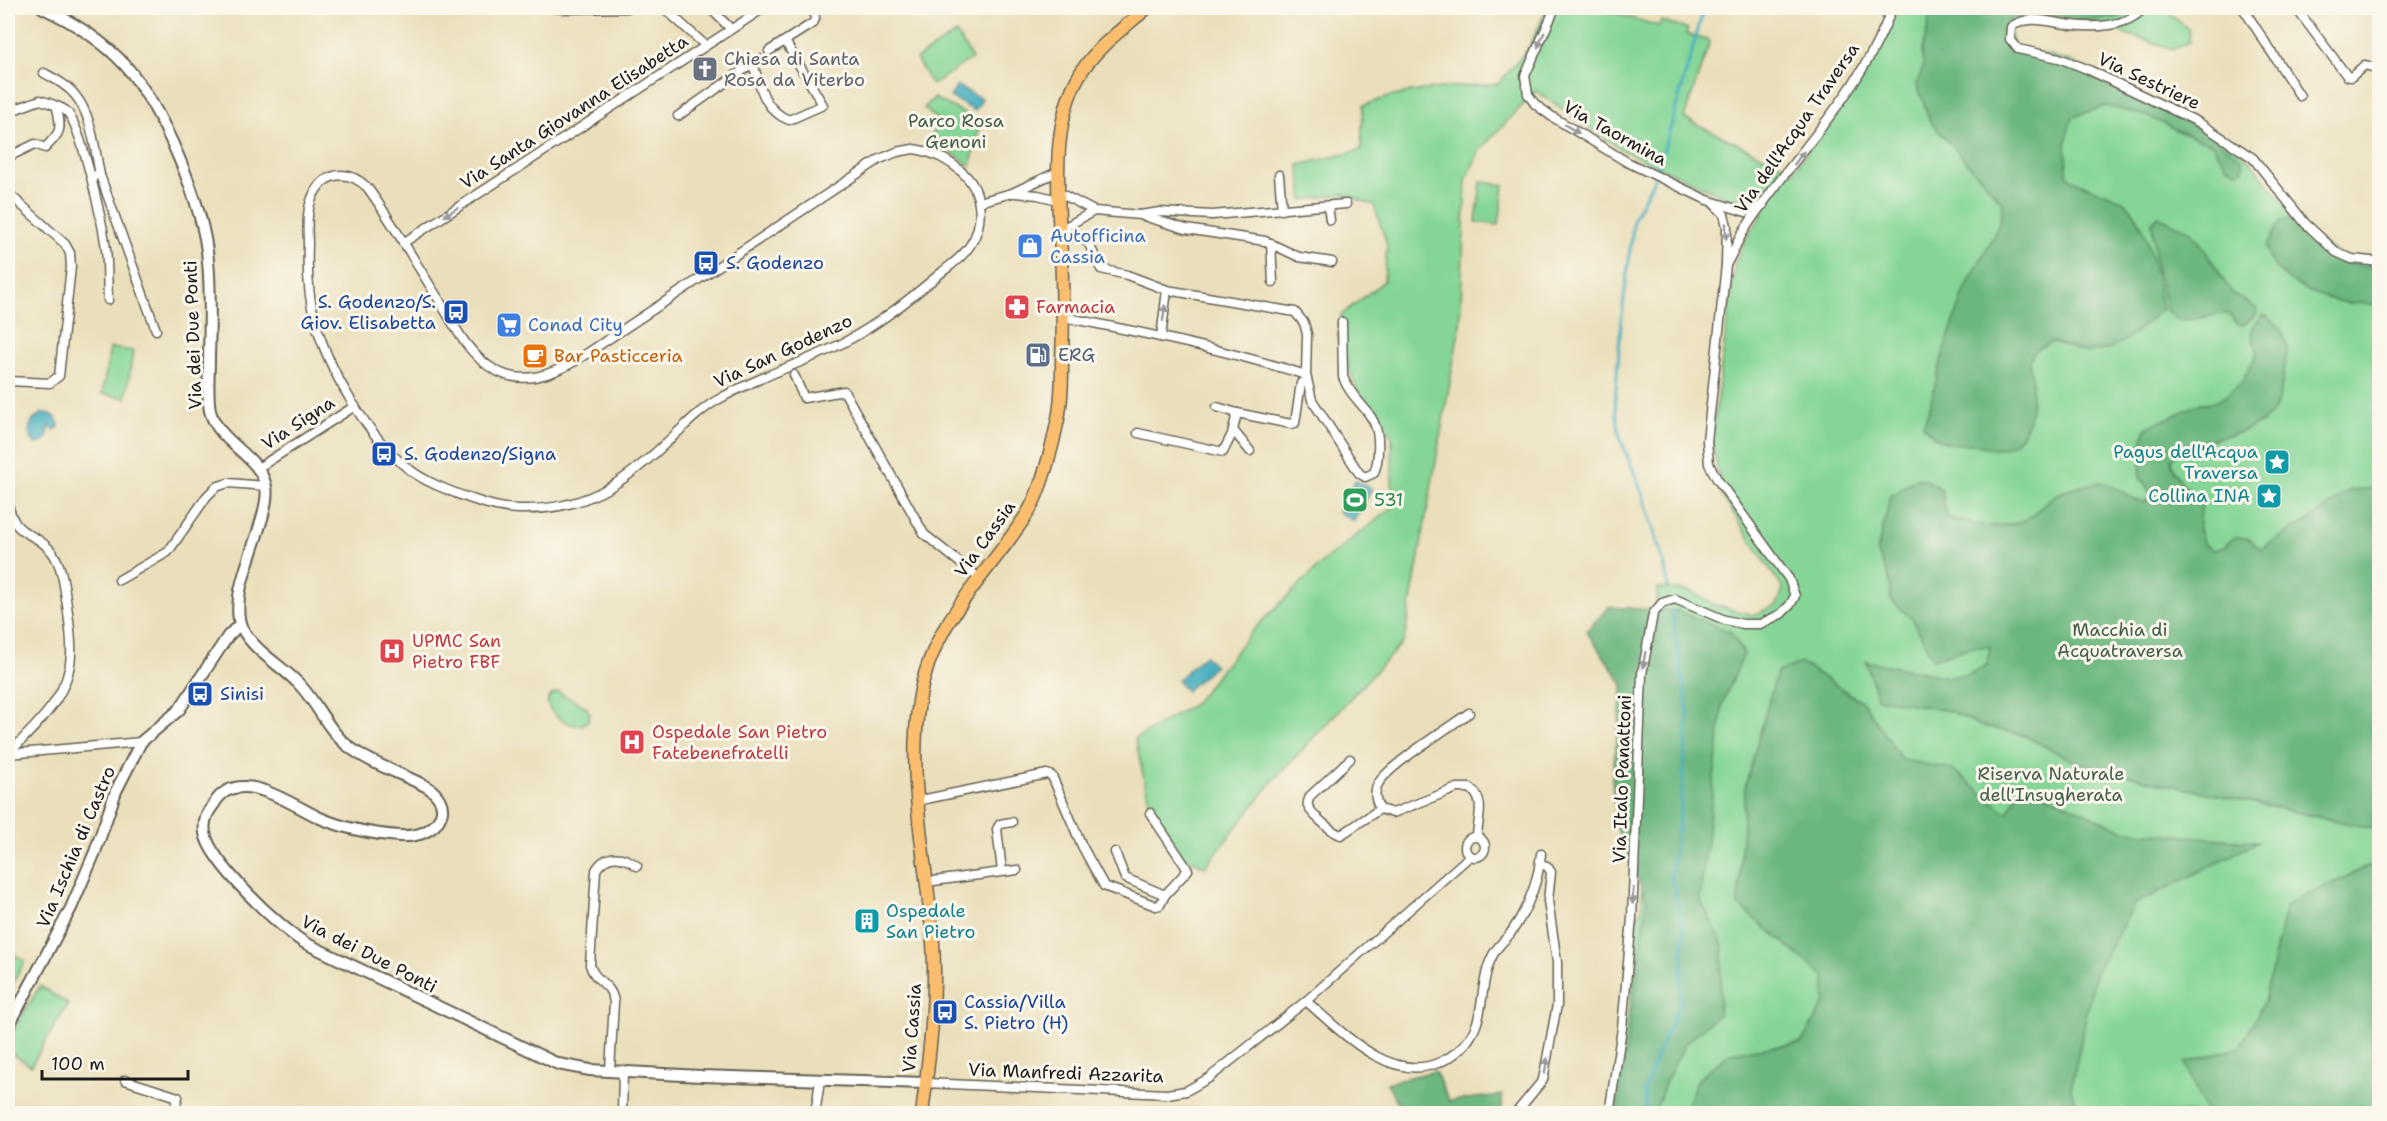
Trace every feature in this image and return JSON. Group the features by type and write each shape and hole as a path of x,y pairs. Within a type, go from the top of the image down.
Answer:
{"main road":[{"name":"Via Cassia","path":"922,1113 934,965 916,801 916,736 919,704 926,671 941,632 1028,512 1045,468 1060,406 1063,317 1057,172 1065,112 1076,80 1095,54 1147,8"}],"street":[{"name":"Via dei Due Ponti","path":"43,8 88,33 124,65 149,101 179,161 199,215 208,259 210,411 225,437 258,468 266,486"},
{"path":"554,8 628,8"},
{"path":"664,8 705,45"},
{"path":"710,8 731,29"},
{"name":"Via Santa Giovanna Elisabetta","path":"402,243 764,8"},
{"path":"769,51 813,23 814,8"},
{"name":"Via Taormina","path":"1555,8 1526,72 1525,84 1528,94 1539,107 1618,157 1712,202 1746,212 1763,205"},
{"name":"Via dell'Acqua Traversa","path":"1726,265 1744,231 1856,78 1878,41 1892,8"},
{"name":"Via Sestriere","path":"2143,8 2129,20 2100,25 2078,26 2038,20 2023,21 2011,27 2010,39 2018,49 2059,58 2087,69 2198,122 2253,158 2304,223 2336,252 2352,259 2379,262"},
{"path":"2243,8 2300,96"},
{"path":"2296,8 2347,76 2351,77 2365,65 2375,68 2379,73"},
{"path":"678,116 756,61 759,88 771,109 779,116 789,120 823,105 785,40"},
{"path":"44,73 74,93 86,118 106,250 108,300"},
{"path":"8,112 40,100 67,110 73,120 156,330"},
{"path":"8,157 34,144 45,148 59,134 61,124 57,108"},
{"name":"Via San Godenzo","path":"913,149 938,156 966,176 979,202 978,229 966,252 886,317 830,349 745,385 711,404 638,470 580,502 549,508 509,509 476,500 417,475 399,461 355,406 324,346 313,311 308,252 309,208 316,192 333,176 353,176 369,190 402,243 478,358 503,374 537,377 562,368 891,154 913,149"},
{"path":"979,202 1012,193 1057,172"},
{"path":"1279,175 1282,210"},
{"path":"8,193 65,244 70,252 71,267 59,376 50,383 8,381"},
{"path":"1012,193 1058,196 1094,211 1140,215 1193,230 1271,243 1299,257 1332,262"},
{"name":"Via dell'Acqua Traversa","path":"1712,202 1722,211 1726,222 1726,265 1707,432 1708,461 1717,479 1790,579 1795,592"},
{"path":"1140,215 1158,212 1205,216 1346,204"},
{"path":"1328,206 1330,220"},
{"path":"1060,230 1094,211"},
{"path":"1060,230 1088,242 1101,269 1127,275 1167,290 1295,312 1304,323 1307,334 1307,378 1312,400 1359,473 1365,477 1371,476 1377,465 1379,435 1374,420 1346,384 1343,376 1342,322"},
{"path":"1271,243 1273,282"},
{"path":"1161,336 1167,290"},
{"path":"1063,317 1161,336 1258,360 1307,378"},
{"path":"794,375 804,398 844,391 924,534 979,578"},
{"path":"1217,407 1295,423 1301,383 1307,378"},
{"name":"Via Signa","path":"258,468 355,406"},
{"path":"1138,433 1223,452 1233,430 1237,412"},
{"path":"1233,430 1250,451"},
{"path":"8,754 141,742 179,710 228,636 240,624 240,587 264,511 266,486 228,483 216,487 207,496 168,552 119,580"},
{"path":"8,503 17,527 48,548 58,561 64,582 71,648 66,680 57,698 40,721 8,754"},
{"name":"Via Italo Panattoni","path":"1609,1113 1622,1028 1632,918 1642,674 1651,621 1660,604 1680,600 1731,621 1760,624 1785,611 1792,602 1795,592"},
{"name":"Via dei Due Ponti","path":"240,624 258,647 298,682 346,745 371,760 433,790 439,798 442,811 435,825 422,834 411,837 385,835 339,825 253,788 233,788 219,795 205,819 206,837 218,859 280,926 305,944 551,1061 576,1068 820,1081 926,1083"},
{"path":"1469,713 1380,779 1375,793 1380,808 1388,813 1397,812 1449,791 1467,787 1475,793 1480,802 1477,836"},
{"name":"Via Ischia di Castro","path":"8,1027 71,908 95,852 116,791 141,742"},
{"path":"1350,759 1310,796 1308,802 1310,808 1332,831 1341,835 1380,808"},
{"path":"916,801 1047,774 1052,776 1083,846 1104,886 1156,906 1163,903 1165,895 1188,870 1150,813"},
{"path":"1002,871 997,829 1000,824 1012,822"},
{"path":"1470,856 1465,845 1470,837 1477,836 1485,842 1485,851 1480,856 1470,856 1306,1001 1376,1057 1394,1065 1420,1068 1448,1059 1464,1046 1478,1021 1490,961 1497,947 1521,918 1538,879 1540,854"},
{"path":"1115,852 1125,878 1165,895"},
{"path":"610,1070 614,1002 612,992 592,972 590,965 596,870 601,862 614,857 629,859 637,866"},
{"path":"1515,1113 1543,1080 1557,1005 1557,962 1548,901 1551,872 1547,866 1540,864"},
{"path":"926,882 1017,870"},
{"name":"Via Manfredi Azzarita","path":"926,1083 1176,1094 1203,1082 1306,1001"},
{"path":"622,1113 623,1070"},
{"path":"125,1080 178,1097 173,1113"},
{"path":"815,1113 820,1081"}],"green space":[{"name":"Riserva Naturale dell'Insugherata","path":"1547,8 1596,8 1659,26 1661,21 1688,29 1686,34 1710,41 1684,118 1794,171 1887,35 1896,8 2163,8 2188,29 2190,42 2173,49 2076,18 2026,14 2008,28 2014,48 2068,60 2217,133 2247,157 2307,231 2344,258 2379,264 2379,1113 1613,1113 1631,992 1635,920 1642,909 1646,685 1658,588 1689,591 1715,605 1753,615 1777,605 1783,589 1722,496 1713,432 1735,263 1745,240 1763,214 1624,151 1536,91 1480,150 1466,180 1460,325 1404,641 1272,782 1205,867 1182,855 1150,805 1135,739 1194,704 1252,631 1326,559 1392,508 1392,436 1358,393 1338,337 1341,315 1384,281 1387,245 1374,205 1343,194 1303,200 1299,165 1361,150 1363,106 1412,92 1498,84 1528,49"},
{"path":"1930,8 2136,8 2124,15 2101,20 2078,20 2038,14 2018,15 2010,19 2005,27 2004,39 2009,49 2058,61 2211,135 2242,159 2244,165 2242,170 2237,171 2227,166 2212,144 2147,116 2106,106 2073,117 2066,146 2068,177 2119,199 2138,218 2150,248 2162,309 2127,339 2107,349 2084,352 2052,342 2035,350 2030,365 2031,409 2026,429 2013,443 1999,449 1975,444 1944,442 1934,437 1923,425 1944,350 1963,296 1992,239 2003,203 1930,121 1917,85 1923,66 1922,49"},
{"path":"956,33 972,58 932,85 916,59"},
{"name":"Parco Rosa Genoni","path":"934,98 980,121 971,166 940,144 931,141 937,120 924,108"},
{"path":"1481,182 1504,185 1499,225 1476,222"},
{"path":"2158,216 2193,233 2232,293 2256,308 2257,314 2240,325 2230,315 2222,313 2191,320 2177,319 2167,311 2156,265 2152,223"},
{"path":"2289,219 2341,262 2379,268 2379,306 2347,303 2310,292 2298,286 2277,269 2266,247 2281,221"},
{"name":"Macchia di Acquatraversa","path":"2263,316 2267,316 2281,329 2288,347 2280,396 2274,411 2260,423 2241,432 2181,447 2171,460 2179,479 2202,502 2199,531 2204,544 2214,550 2224,547 2234,537 2247,538 2261,549 2315,516 2350,490 2379,486 2379,830 2151,781 2073,761 2023,735 1981,726 1950,711 1877,698 1866,661 1948,677 1968,675 1987,665 1990,647 1972,647 1933,659 1913,620 1891,600 1889,577 1877,551 1891,496 1911,481 1927,480 1942,490 1947,518 1992,526 2026,520 2056,495 2088,485 2106,484 2143,502 2152,497 2140,478 2142,443 2146,428 2201,403 2215,402 2242,382 2257,353 2252,330"},
{"path":"110,348 133,351 126,398 102,394"},
{"path":"1609,607 1678,611 1731,632 1744,654 1723,702 1700,899 1723,945 1719,1014 1685,1044 1665,1083 1655,1113 1617,1113 1647,901 1617,828 1612,779 1623,684 1586,631"},
{"path":"1801,663 1864,703 1902,760 1952,769 2007,813 2023,784 2125,831 2258,842 2135,904 2095,974 2071,1089 2080,1113 1683,1113 1698,1079 1730,1053 1801,1043 1825,1002 1825,977 1738,905 1745,787 1777,672"},
{"path":"558,692 585,706 590,713 586,722 579,725 569,723 552,712 548,704 549,697"},
{"path":"2369,866 2380,868 2379,1113 2206,1113 2185,1063 2240,1047 2264,1002 2286,905"},
{"path":"8,951 25,961 8,993"},
{"path":"40,986 68,1004 31,1066 8,1051 8,1038"},
{"path":"1435,1071 1449,1101 1502,1095 1502,1113 1402,1113 1387,1083"}],"water":[{"path":"957,86 982,99 975,111 950,97"},
{"path":"43,413 54,417 59,427 54,430 49,426 46,438 36,444 29,431 35,419"},
{"name":"531","path":"1355,480 1372,489 1354,521 1338,512"},
{"path":"1205,655 1215,666 1186,691 1177,680"}],"waterway":[{"path":"1668,587 1665,567 1642,492 1620,438 1615,400 1621,323 1634,218 1653,181 1704,8"},
{"path":"1647,1114 1644,1091 1659,1050 1680,1004 1684,931 1671,874 1681,804 1688,713 1672,610"}],"place":[{"name":"Chiesa di Santa Rosa da Viterbo","path":"705,69"},
{"name":"Autofficina Cassia","path":"1030,246"},
{"name":"S. Godenzo","path":"706,263"},
{"name":"Farmacia","path":"1017,307"},
{"name":"S. Godenzo/S. Giov. Elisabetta","path":"456,312"},
{"name":"Conad City","path":"509,325"},
{"name":"ERG","path":"1038,355"},
{"name":"Bar Pasticceria","path":"535,356"},
{"name":"S. Godenzo/Signa","path":"384,454"},
{"name":"Pagus dell'Acqua Traversa","path":"2277,462"},
{"name":"Collina INA","path":"2269,496"},
{"name":"531","path":"1355,500"},
{"name":"UPMC San Pietro FBF","path":"392,651"},
{"name":"Sinisi","path":"200,694"},
{"name":"Ospedale San Pietro Fatebenefratelli","path":"632,742"},
{"name":"Ospedale San Pietro","path":"867,921"},
{"name":"Cassia/Villa S. Pietro (H)","path":"945,1012"}]}
